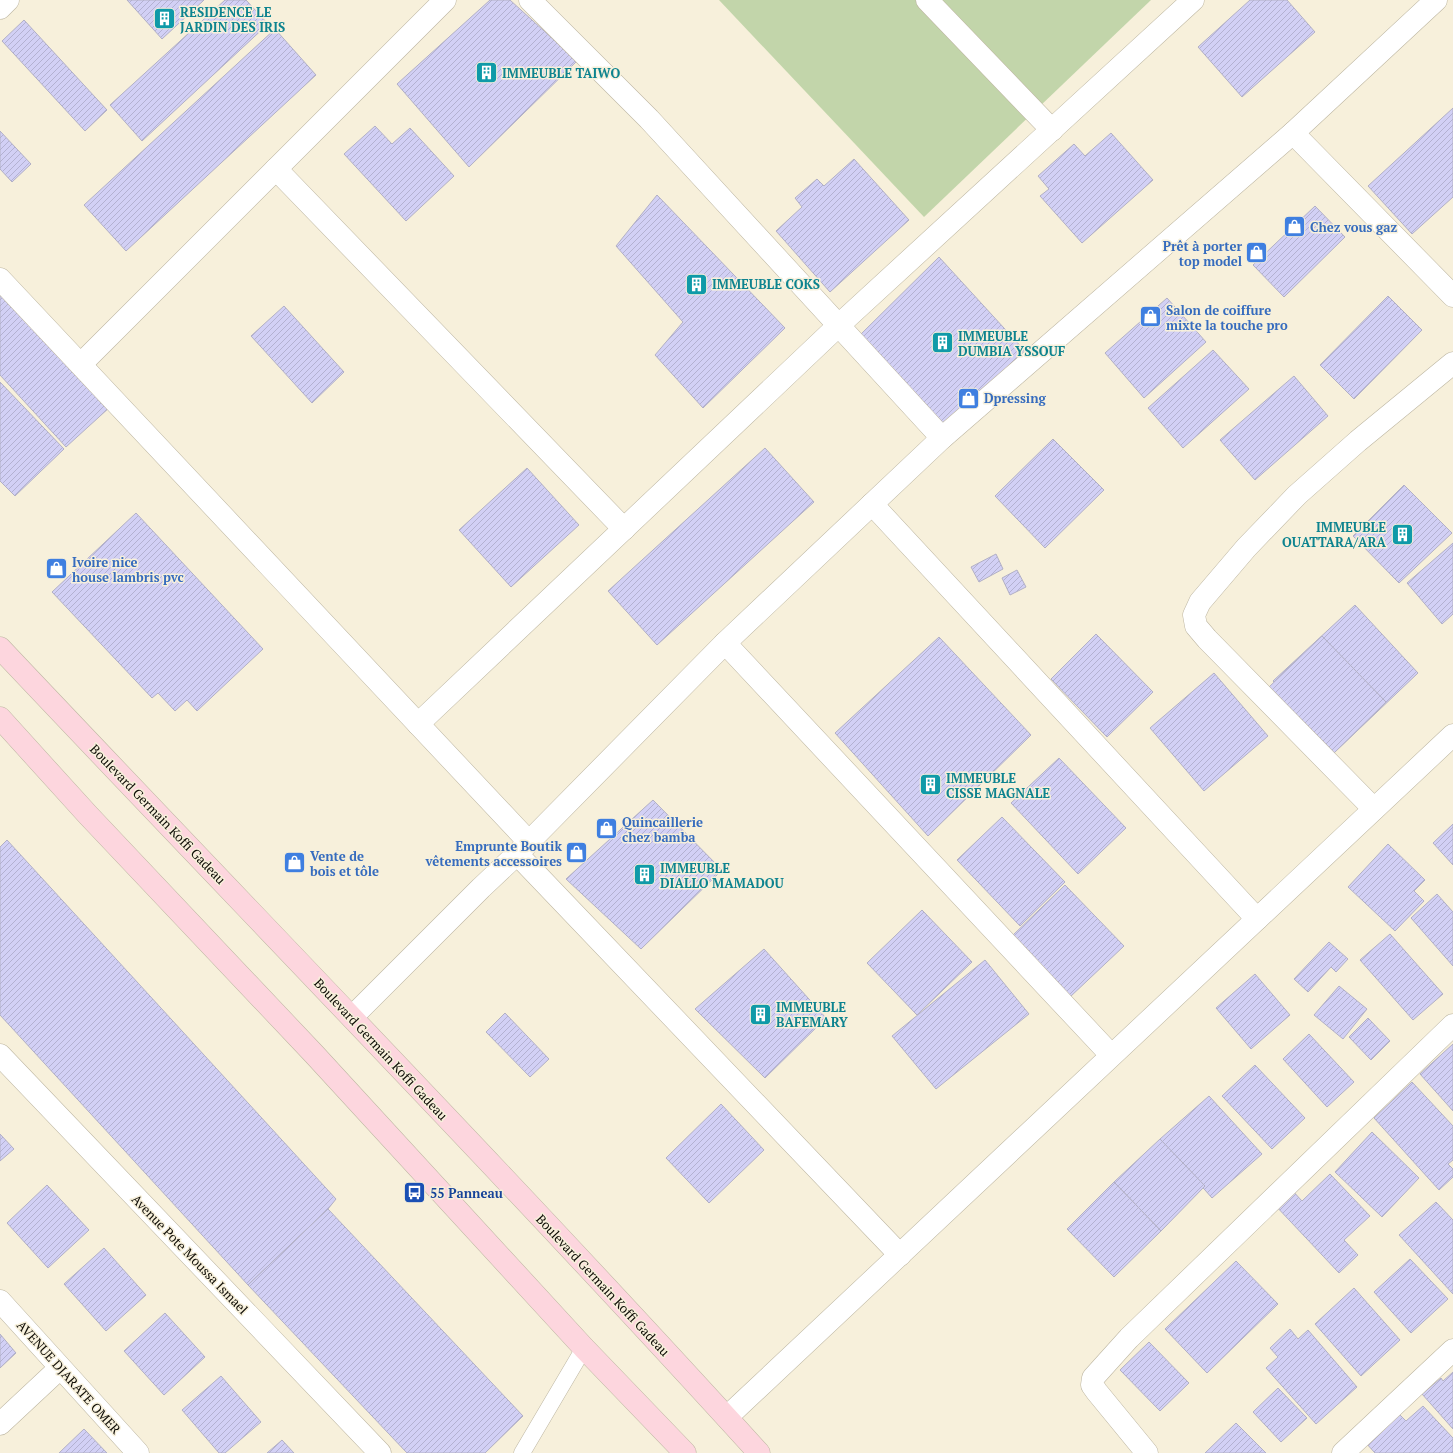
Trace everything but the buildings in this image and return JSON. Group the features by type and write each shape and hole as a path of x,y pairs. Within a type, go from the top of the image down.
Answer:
{"main road":[{"name":"Boulevard Germain Koffi Gadeau","path":"0,648 144,801 352,1017 759,1453"},
{"path":"0,718 88,815 314,1054 584,1348 685,1453"}],"street":[{"path":"0,8 8,0"},
{"path":"81,364 445,0"},
{"path":"530,0 649,119 942,438"},
{"path":"927,0 1052,130"},
{"path":"418,724 839,325 1193,0"},
{"path":"352,1017 523,848 725,643 942,438 1294,133 1436,0"},
{"path":"1294,133 1453,296"},
{"path":"276,169 624,529"},
{"path":"0,279 418,724 523,848 900,1255"},
{"path":"1374,809 1207,639 1196,626 1194,615 1200,602 1246,548 1297,495 1358,441 1453,363"},
{"path":"872,504 1257,919"},
{"path":"725,643 1111,1055"},
{"path":"727,1417 1453,735"},
{"path":"1147,1453 1096,1392 1092,1385 1093,1378 1134,1333 1453,1025"},
{"name":"Avenue Pote Moussa Ismael","path":"0,1055 380,1453"},
{"name":"AVENUE DJARATE OMER","path":"0,1301 138,1453"},
{"path":"1343,1453 1453,1350"},
{"path":"0,1424 60,1368"}],"lane":[{"path":"522,1453 584,1348"}],"green space":[{"path":"719,0 1151,0 924,217"}],"place":[{"name":"RESIDENCE LE JARDIN DES IRIS","path":"164,19"},
{"name":"IMMEUBLE TAIWO","path":"487,73"},
{"name":"Chez vous gaz","path":"1295,227"},
{"name":"Prêt à porter top model","path":"1257,253"},
{"name":"IMMEUBLE COKS","path":"696,284"},
{"name":"Salon de coiffure mixte la touche pro","path":"1151,317"},
{"name":"IMMEUBLE DUMBIA YSSOUF","path":"942,343"},
{"name":"Dpressing","path":"969,398"},
{"name":"IMMEUBLE OUATTARA/ARA","path":"1402,534"},
{"name":"Ivoire nice house lambris pvc","path":"56,569"},
{"name":"IMMEUBLE CISSE MAGNALE","path":"931,785"},
{"name":"Quincaillerie chez bamba","path":"607,829"},
{"name":"Emprunte Boutik vêtements accessoires","path":"577,853"},
{"name":"Vente de bois et tôle","path":"294,863"},
{"name":"IMMEUBLE DIALLO MAMADOU","path":"644,875"},
{"name":"IMMEUBLE BAFEMARY","path":"761,1014"},
{"name":"55 Panneau","path":"415,1193"}]}
